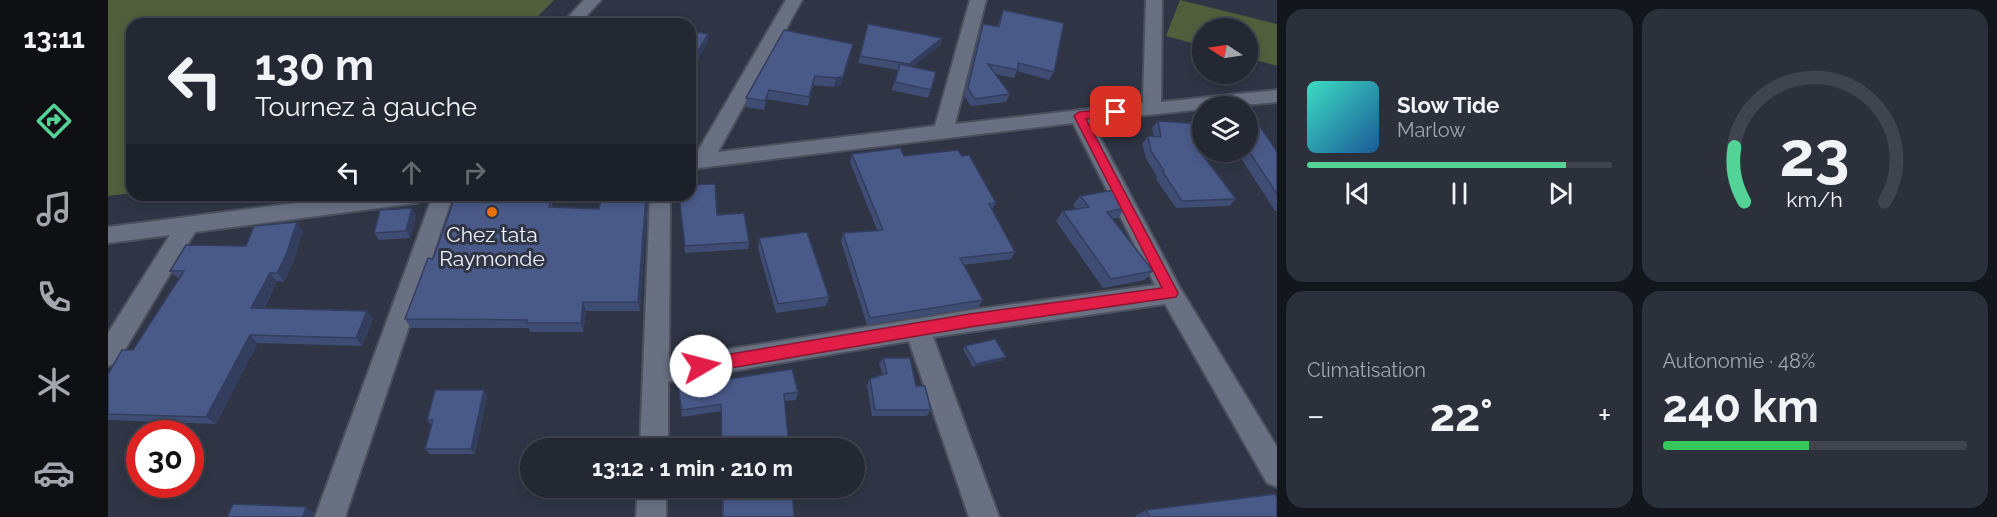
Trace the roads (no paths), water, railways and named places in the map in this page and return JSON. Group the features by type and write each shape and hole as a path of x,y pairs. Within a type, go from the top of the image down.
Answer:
{"street":[{"path":"576,18 593,0"},
{"path":"696,161 794,0"},
{"path":"943,132 978,0"},
{"path":"1152,108 1154,0"},
{"path":"696,161 1079,116 1277,96"},
{"path":"1079,116 1171,293 1277,473"},
{"path":"108,235 367,201"},
{"path":"330,517 441,201"},
{"path":"654,438 660,201"},
{"path":"108,355 187,226"},
{"path":"657,372 970,320 1171,293"},
{"path":"918,330 984,517"},
{"path":"651,517 652,498"}],"place":[{"name":"Chez tata Raymonde","path":"492,212"}]}
